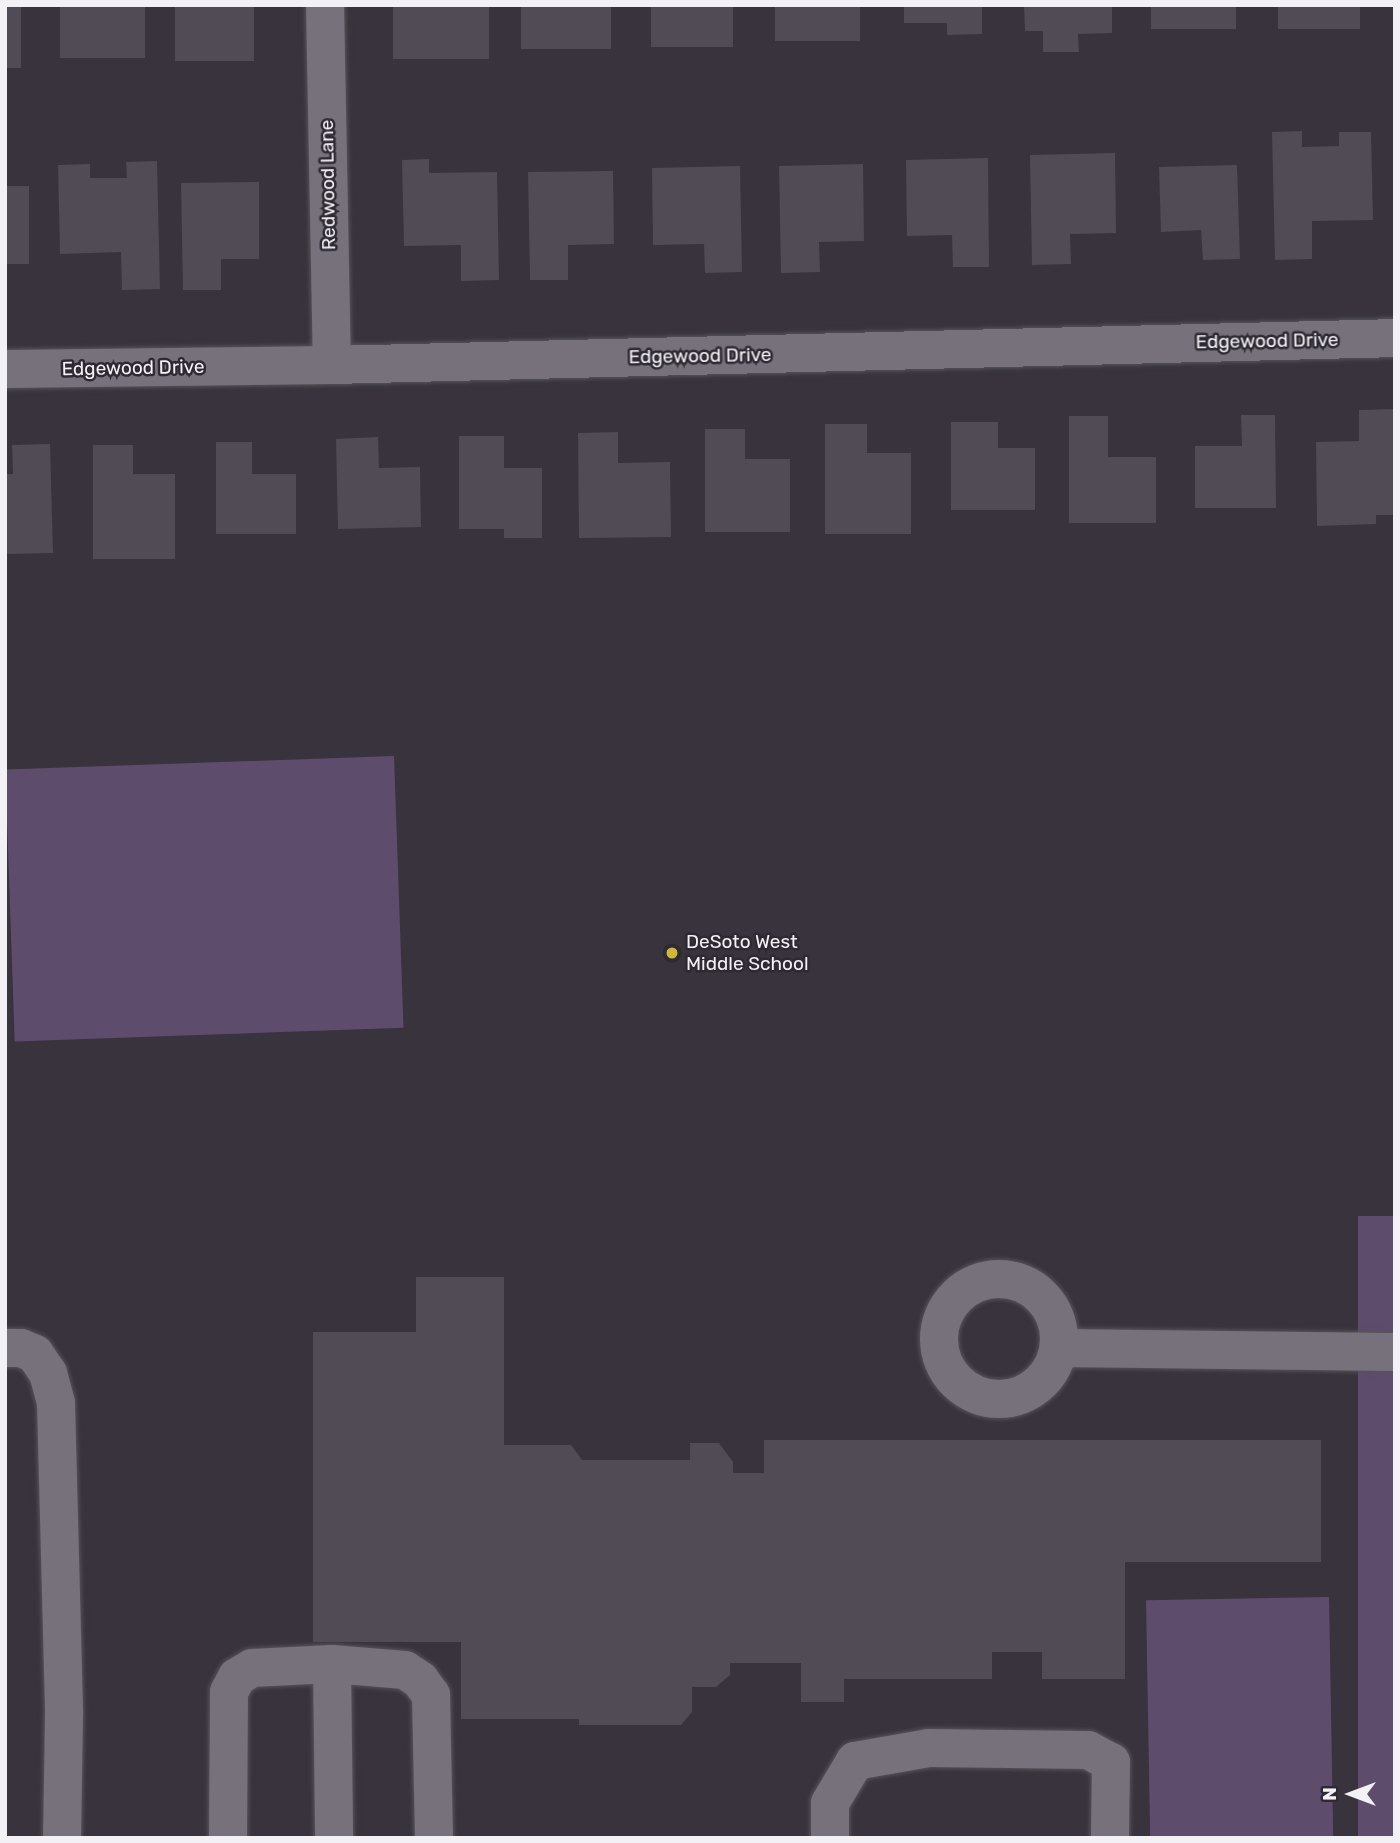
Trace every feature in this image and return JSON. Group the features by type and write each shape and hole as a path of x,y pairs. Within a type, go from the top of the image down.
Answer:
{"street":[{"name":"Redwood Lane","path":"325,5 332,365"},
{"name":"Edgewood Drive","path":"5,369 332,365 1395,338"},
{"path":"5,1348 21,1348 35,1354 47,1373 56,1404 64,1715 62,1838"},
{"path":"1059,1348 1395,1352"},
{"path":"332,1664 334,1838"},
{"path":"228,1838 229,1692 237,1677 252,1668 332,1664 405,1670 420,1680 431,1695 434,1838"},
{"path":"830,1838 830,1803 855,1761 943,1748 1088,1750 1111,1762 1110,1838"}],"shaded area":[{"path":"394,756 403,1028 15,1041 5,770"},
{"path":"1358,1216 1395,1216 1395,1838 1358,1838"},
{"path":"1329,1597 1333,1838 1150,1838 1146,1600"}],"building":[{"path":"5,5 21,5 21,68 5,68"},
{"path":"60,5 145,5 145,58 60,58"},
{"path":"175,5 254,5 254,61 175,61"},
{"path":"393,5 489,5 489,59 393,59"},
{"path":"521,5 611,5 611,49 521,49"},
{"path":"651,5 733,5 733,47 651,47"},
{"path":"775,5 860,5 860,41 775,41"},
{"path":"904,5 982,5 982,34 947,35 947,23 904,23"},
{"path":"1024,5 1112,5 1112,33 1078,34 1079,52 1043,52 1043,31 1025,31"},
{"path":"1151,5 1236,5 1236,29 1151,29"},
{"path":"1278,5 1360,5 1360,29 1278,29"},
{"path":"1302,131 1302,147 1339,146 1339,132 1371,132 1373,220 1312,221 1312,259 1275,260 1272,132"},
{"path":"1115,153 1116,233 1070,234 1071,264 1032,265 1030,155"},
{"path":"988,158 989,267 953,267 952,235 907,236 906,160"},
{"path":"429,159 429,173 497,172 499,280 461,281 461,245 404,246 402,160"},
{"path":"157,161 160,289 122,290 121,252 60,254 58,165 90,164 90,178 127,178 126,162"},
{"path":"863,164 864,241 819,242 820,272 781,273 779,166"},
{"path":"1237,165 1240,259 1203,260 1201,230 1161,232 1159,167"},
{"path":"740,166 742,272 705,273 704,244 653,245 652,168"},
{"path":"613,171 614,244 568,245 568,280 530,280 528,172"},
{"path":"259,182 259,259 221,259 221,290 183,290 181,183"},
{"path":"5,186 29,186 29,264 5,264"},
{"path":"1395,409 1395,515 1376,515 1376,524 1317,526 1316,442 1359,441 1359,410"},
{"path":"1241,415 1275,415 1276,508 1195,508 1195,446 1242,446"},
{"path":"1069,416 1108,416 1108,457 1156,457 1156,523 1069,523"},
{"path":"951,422 998,422 998,448 1035,448 1035,510 951,510"},
{"path":"825,424 867,424 867,453 911,453 911,534 825,534"},
{"path":"705,429 745,429 745,459 790,459 790,532 705,532"},
{"path":"618,432 618,463 670,462 671,537 579,538 578,433"},
{"path":"459,436 504,436 504,468 542,468 542,538 504,538 504,529 459,529"},
{"path":"378,437 379,468 420,467 421,527 338,529 336,439"},
{"path":"216,442 252,442 252,474 296,474 296,534 216,534"},
{"path":"50,444 53,553 5,554 5,474 13,474 12,445"},
{"path":"93,445 133,445 133,474 175,474 175,559 93,559"},
{"path":"416,1277 504,1277 504,1445 571,1445 582,1460 690,1460 690,1443 719,1443 733,1462 733,1473 764,1473 764,1440 1321,1440 1321,1562 1125,1562 1125,1679 1042,1679 1042,1652 992,1652 992,1679 844,1679 844,1702 801,1702 801,1663 730,1663 730,1675 716,1687 692,1687 692,1712 681,1725 579,1725 579,1719 461,1719 461,1642 313,1642 313,1332 416,1332"}],"place":[{"name":"DeSoto West Middle School","path":"672,953"}]}
